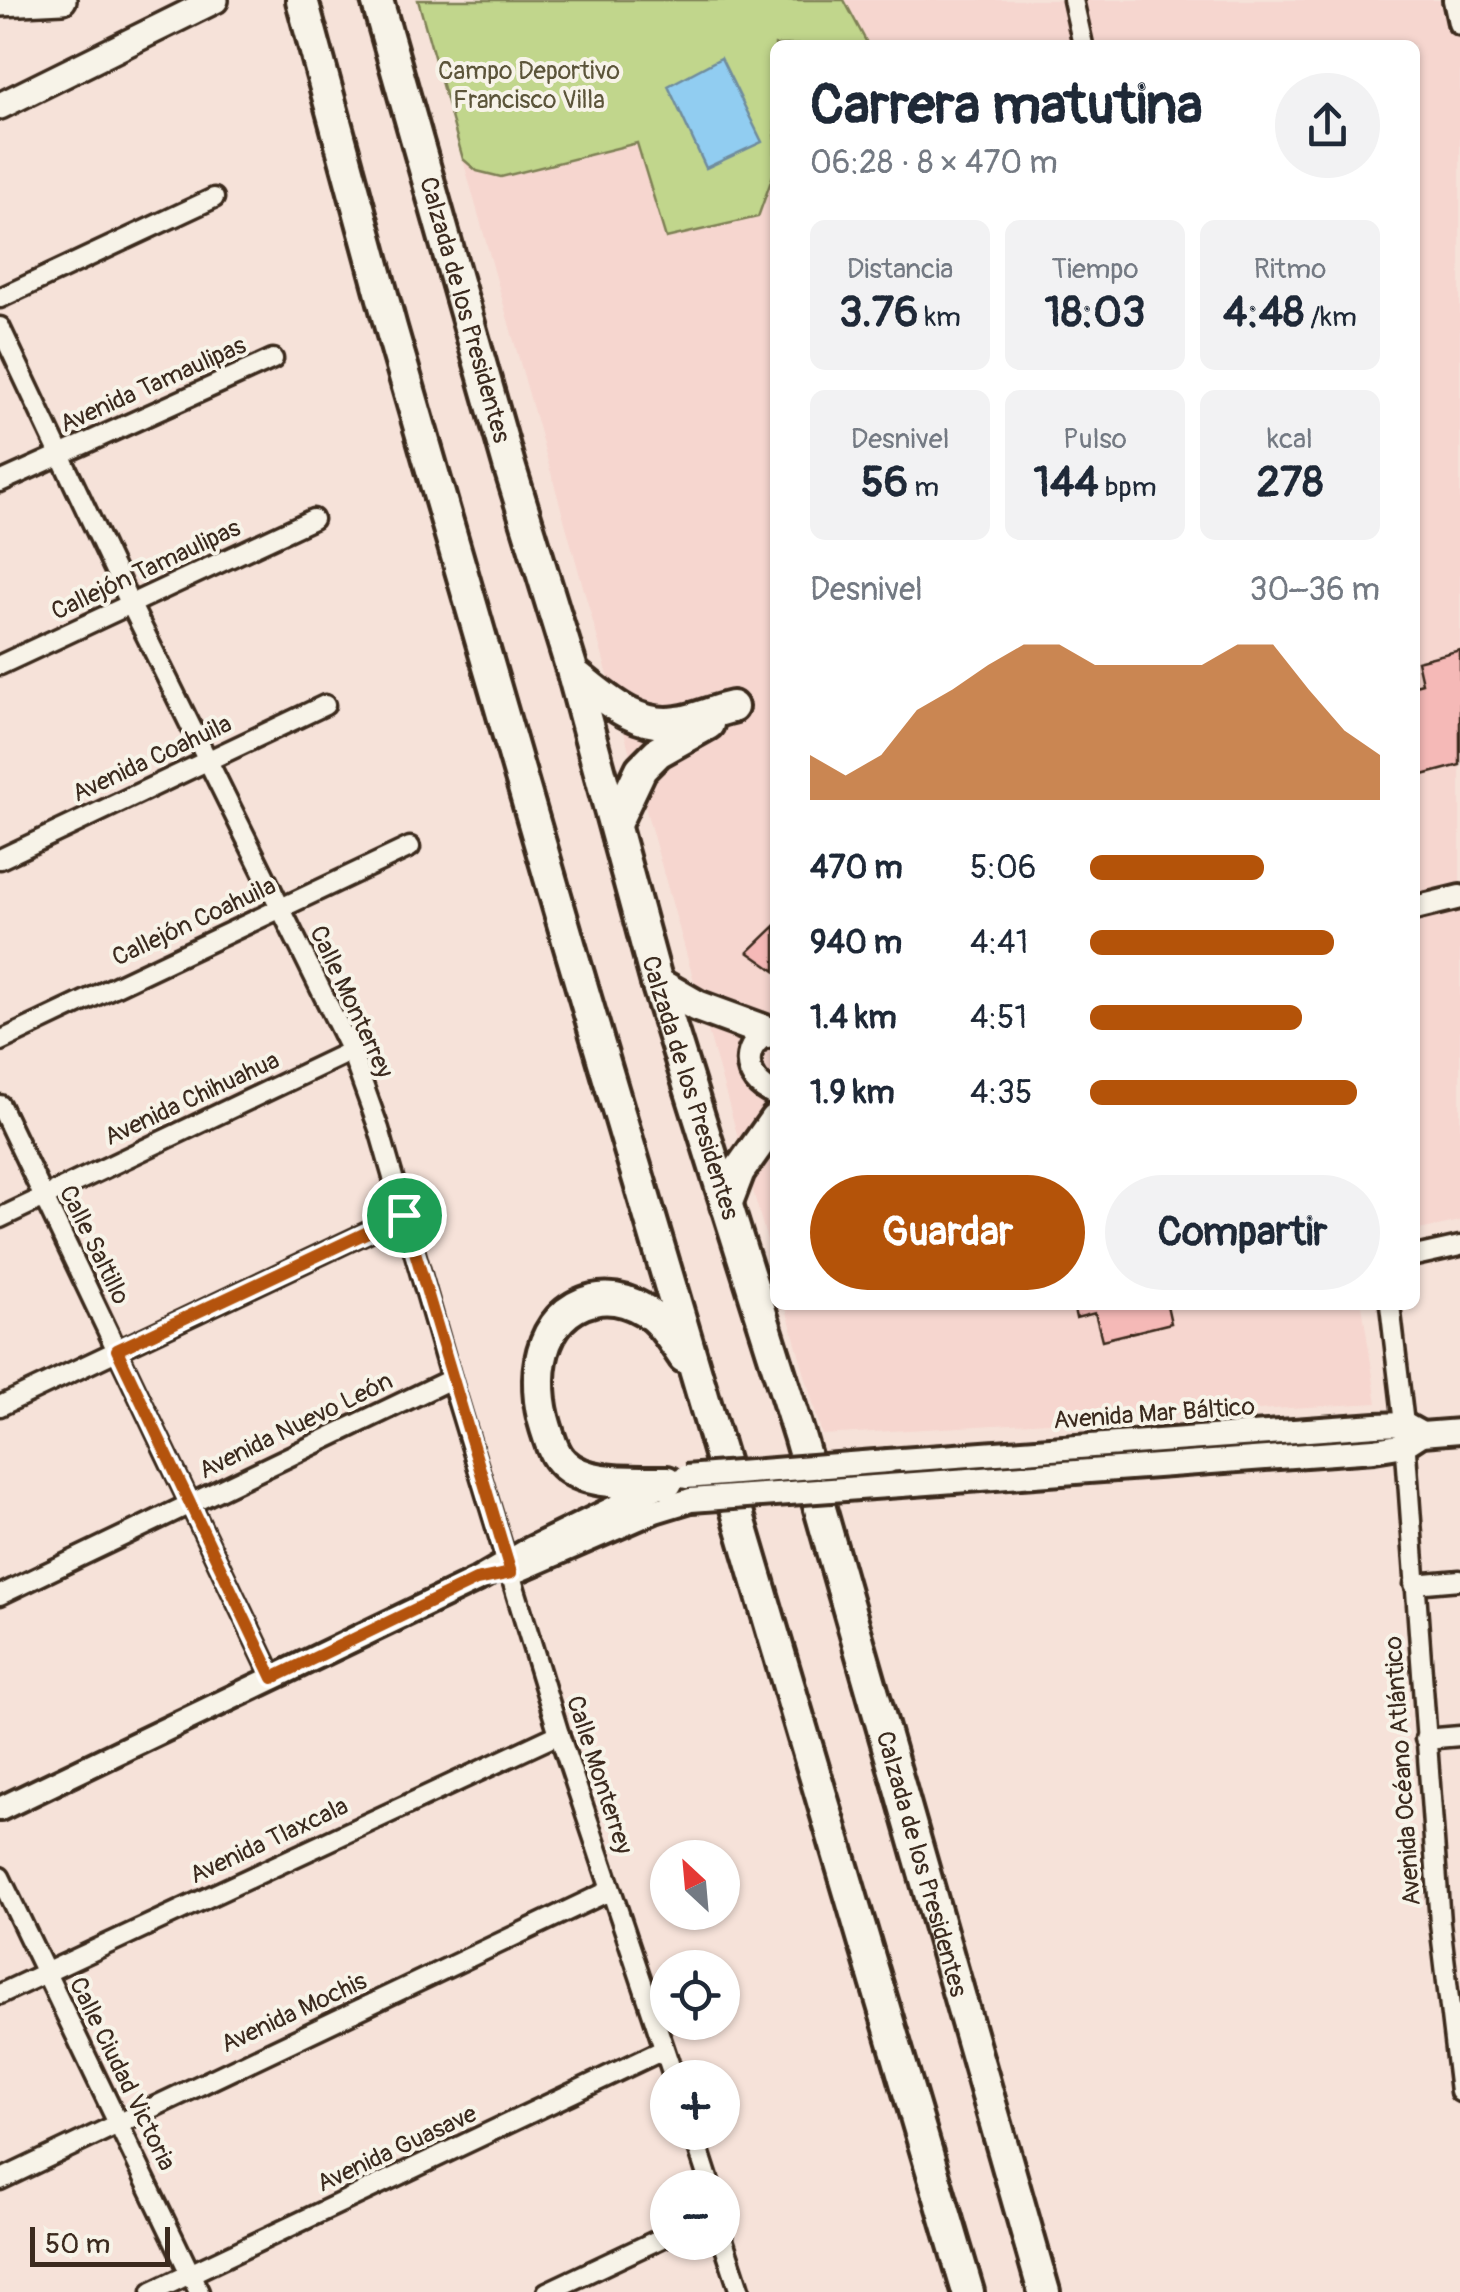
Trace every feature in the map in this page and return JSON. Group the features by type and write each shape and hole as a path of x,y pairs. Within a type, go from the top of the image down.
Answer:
{"highway":[{"path":"302,0 391,328 968,2292"},
{"name":"Calzada de los Presidentes","path":"377,0 508,465 573,673 658,982 799,1435 1044,2292"},
{"path":"573,673 623,712 661,724 683,722 732,707 658,752 641,769 615,824"},
{"path":"658,982 697,1006 770,1030"},
{"path":"726,1205 740,1171 770,1127"},
{"path":"681,1486 598,1478 564,1464 553,1448 543,1418 540,1382 544,1349 549,1331 561,1316 580,1304 603,1298 623,1300 646,1312 664,1328 696,1374"}],"main road":[{"path":"0,3 63,0"},
{"path":"0,106 215,0"}],"street":[{"path":"1073,0 1083,40"},
{"path":"1455,0 1460,22"},
{"path":"0,298 214,198"},
{"name":"Calle Monterrey","path":"0,327 352,1051 559,1734 668,2060"},
{"name":"Avenida Tamaulipas","path":"0,482 273,359"},
{"name":"Callejón Tamaulipas","path":"0,665 313,520"},
{"name":"Avenida Coahuila","path":"0,859 325,705"},
{"name":"Callejón Coahuila","path":"0,1042 410,847"},
{"path":"1420,907 1460,897"},
{"path":"770,1033 750,1052 748,1065 758,1086 770,1092"},
{"name":"Avenida Chihuahua","path":"0,1218 352,1051"},
{"name":"Calle Saltillo","path":"0,1105 273,1678"},
{"path":"0,1406 404,1215"},
{"path":"1420,1255 1460,1246"},
{"name":"Avenida Océano Atlántico","path":"1391,1310 1410,1434 1424,1739 1460,2092"},
{"name":"Avenida Nuevo León","path":"0,1594 451,1380"},
{"name":"Avenida Mar Báltico","path":"681,1486 888,1461 1460,1431"},
{"name":"Avenida Mar Báltico","path":"681,1486 900,1485 1410,1434"},
{"path":"0,1809 476,1580 655,1511 681,1486"},
{"path":"1414,1584 1460,1580"},
{"name":"Avenida Tlaxcala","path":"0,1994 559,1734"},
{"path":"1424,1739 1460,1736"},
{"name":"Calle Ciudad Victoria","path":"0,1877 199,2292"},
{"name":"Avenida Mochis","path":"0,2180 610,1890"},
{"path":"1440,1923 1460,1922"},
{"name":"Avenida Guasave","path":"152,2292 664,2050"},
{"path":"547,2292 650,2243"},
{"path":"730,2260 740,2292"}],"shaded area":[{"path":"418,0 1460,0 1460,1221 1420,1230 1420,40 770,40 770,1251"},
{"path":"786,1310 1363,1310 1377,1403 822,1435"}],"green space":[{"name":"Campo Deportivo Francisco Villa","path":"418,0 844,0 865,40 770,40 770,184 758,217 666,238 637,143 501,177 477,171 463,159"}],"water":[{"path":"721,58 762,142 706,168 668,86"}],"building":[{"path":"1460,650 1460,765 1420,776 1422,683 1420,660"},
{"path":"770,931 770,967 748,952"},
{"path":"1074,1310 1168,1310 1171,1323 1102,1340 1095,1313 1076,1318"}],"route":[{"path":"404,1215 511,1573 476,1580 273,1678 117,1350 404,1215"}]}
